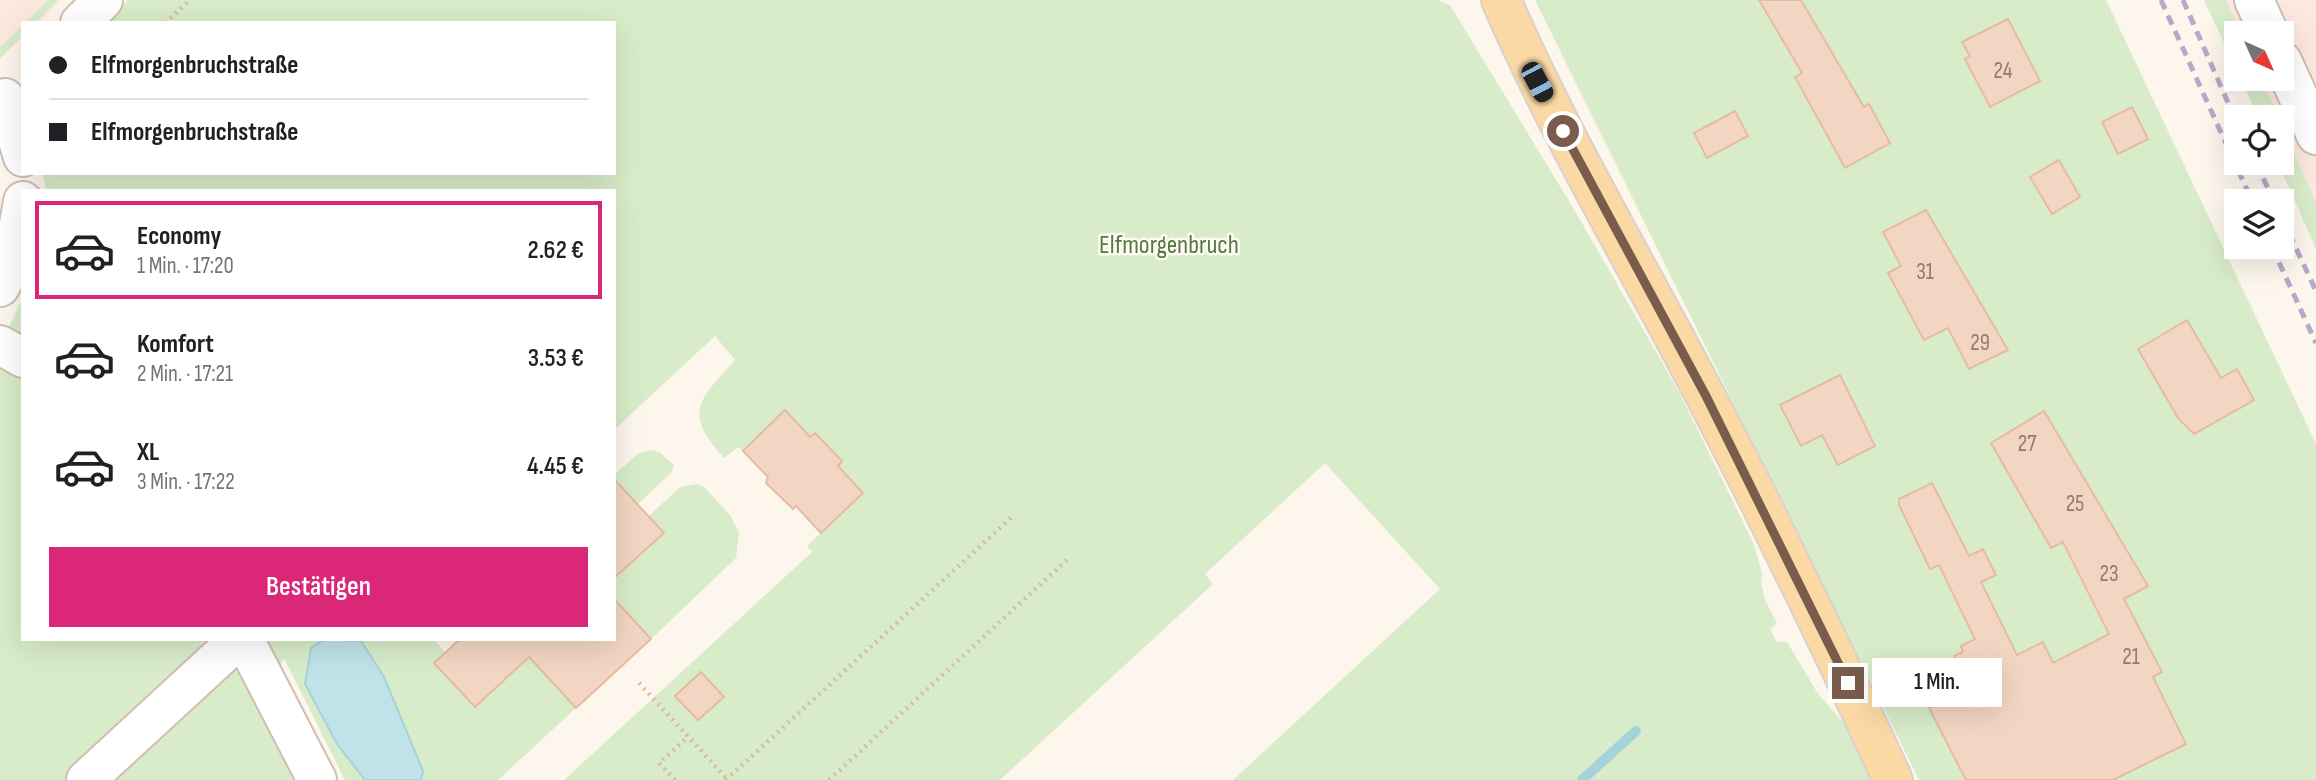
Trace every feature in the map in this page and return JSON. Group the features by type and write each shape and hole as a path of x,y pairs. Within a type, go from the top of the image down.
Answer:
{"main road":[{"path":"1472,0 1537,82"},
{"path":"1501,0 1537,82 1712,408 1814,610 1893,780"}],"lane":[{"path":"82,21 103,0"},
{"path":"2254,0 2264,21"},
{"path":"2294,87 2316,135"},
{"path":"9,94 21,148"},
{"path":"0,287 12,264 21,221"},
{"path":"0,345 21,357"},
{"path":"86,780 239,641"},
{"path":"242,641 317,780"}],"path":[{"path":"167,21 190,0"},
{"path":"639,683 727,780 1014,515"},
{"path":"829,780 1069,558"},
{"path":"675,780 659,763 688,737"}],"shaded area":[{"path":"0,0 61,0 40,21 21,21 21,39 0,59"},
{"path":"2226,0 2316,0 2316,202 2294,152 2294,105 2273,105 2267,91 2294,91 2294,21 2236,21"}],"green space":[{"path":"48,0 58,0 37,21 27,21"},
{"name":"Elfmorgenbruch","path":"128,0 1438,0 1450,5 1575,211 1678,390 1753,542 1762,573 1765,600 1777,623 1770,629 1777,642 1787,642 1818,694 1851,731 1875,780 1233,780 1440,589 1325,463 1205,574 1213,584 1000,780 564,780 812,552 807,546 863,493 838,466 842,461 815,433 810,437 785,411 743,451 738,447 724,458 703,429 700,417 700,407 705,397 735,360 715,336 616,428 616,189 46,189 43,175 616,175 616,21 107,21","holes":["676,696 723,697 698,720"]},
{"path":"1535,0 2106,0 2224,249 2224,259 2228,259 2316,444 2316,780 1919,780"},
{"path":"2204,0 2226,0 2236,21 2224,21 2224,43"},
{"path":"21,27 21,37 0,58 0,47"},
{"path":"2246,91 2267,91 2273,105 2253,105"},
{"path":"2294,152 2316,202 2316,249 2294,199 2294,189 2289,189 2283,175 2294,175"},
{"path":"21,301 21,641 435,641 445,652 475,707 543,644 543,672 576,708 498,780 345,780 284,658 256,706 294,780 0,780 0,346"},
{"path":"650,450 659,452 674,465 672,472 638,504 624,488 616,495 616,473 638,454"},
{"path":"698,484 704,487 730,515 739,533 736,558 651,639 616,604 616,576 664,533 649,516 680,487"}],"water":[{"path":"321,641 361,641 384,677 423,771 421,780 365,780 337,744 305,684 311,648"}],"building":[{"path":"1759,0 1801,0 1864,107 1869,104 1890,143 1845,168 1795,77 1802,73"},
{"path":"2008,19 2040,81 1990,107 1965,59 1970,56 1962,42"},
{"path":"2132,107 2148,139 2118,154 2102,122"},
{"path":"1735,111 1748,136 1707,158 1694,133"},
{"path":"2059,160 2080,197 2052,214 2030,177"},
{"path":"1926,210 2008,350 1969,369 1948,328 1924,340 1888,273 1901,266 1883,232"},
{"path":"2187,320 2221,378 2237,369 2254,400 2194,434 2178,418 2138,349"},
{"path":"1840,375 1875,446 1838,465 1822,435 1801,446 1780,405"},
{"path":"785,410 810,437 815,433 842,461 838,466 863,493 821,533 796,506 793,509 766,483 768,477 743,451"},
{"path":"2044,411 2148,586 2124,599 2162,672 2153,677 2186,744 2113,780 1966,780 1929,708 1945,700 1942,692 1966,680 1954,656 1963,652 1961,646 1975,639 1939,565 1930,569 1899,505 1899,499 1932,483 1969,556 1983,549 1996,575 1981,582 2017,655 2043,642 2053,663 2109,634 2063,542 2051,548 1991,443"},
{"path":"616,481 664,533 616,576"},
{"path":"616,601 651,639 576,708 529,657 475,707 434,663 458,641 616,641"},
{"path":"701,672 724,697 698,720 675,696"}],"waterway":[{"path":"1582,780 1636,731"}],"railway":[{"path":"2161,0 2247,189"},
{"path":"2183,0 2229,105"},
{"path":"2262,175 2268,189"},
{"path":"2294,244 2316,291"},
{"path":"2278,259 2316,343"}],"route":[{"path":"1563,131 1706,396 1848,683"}]}
